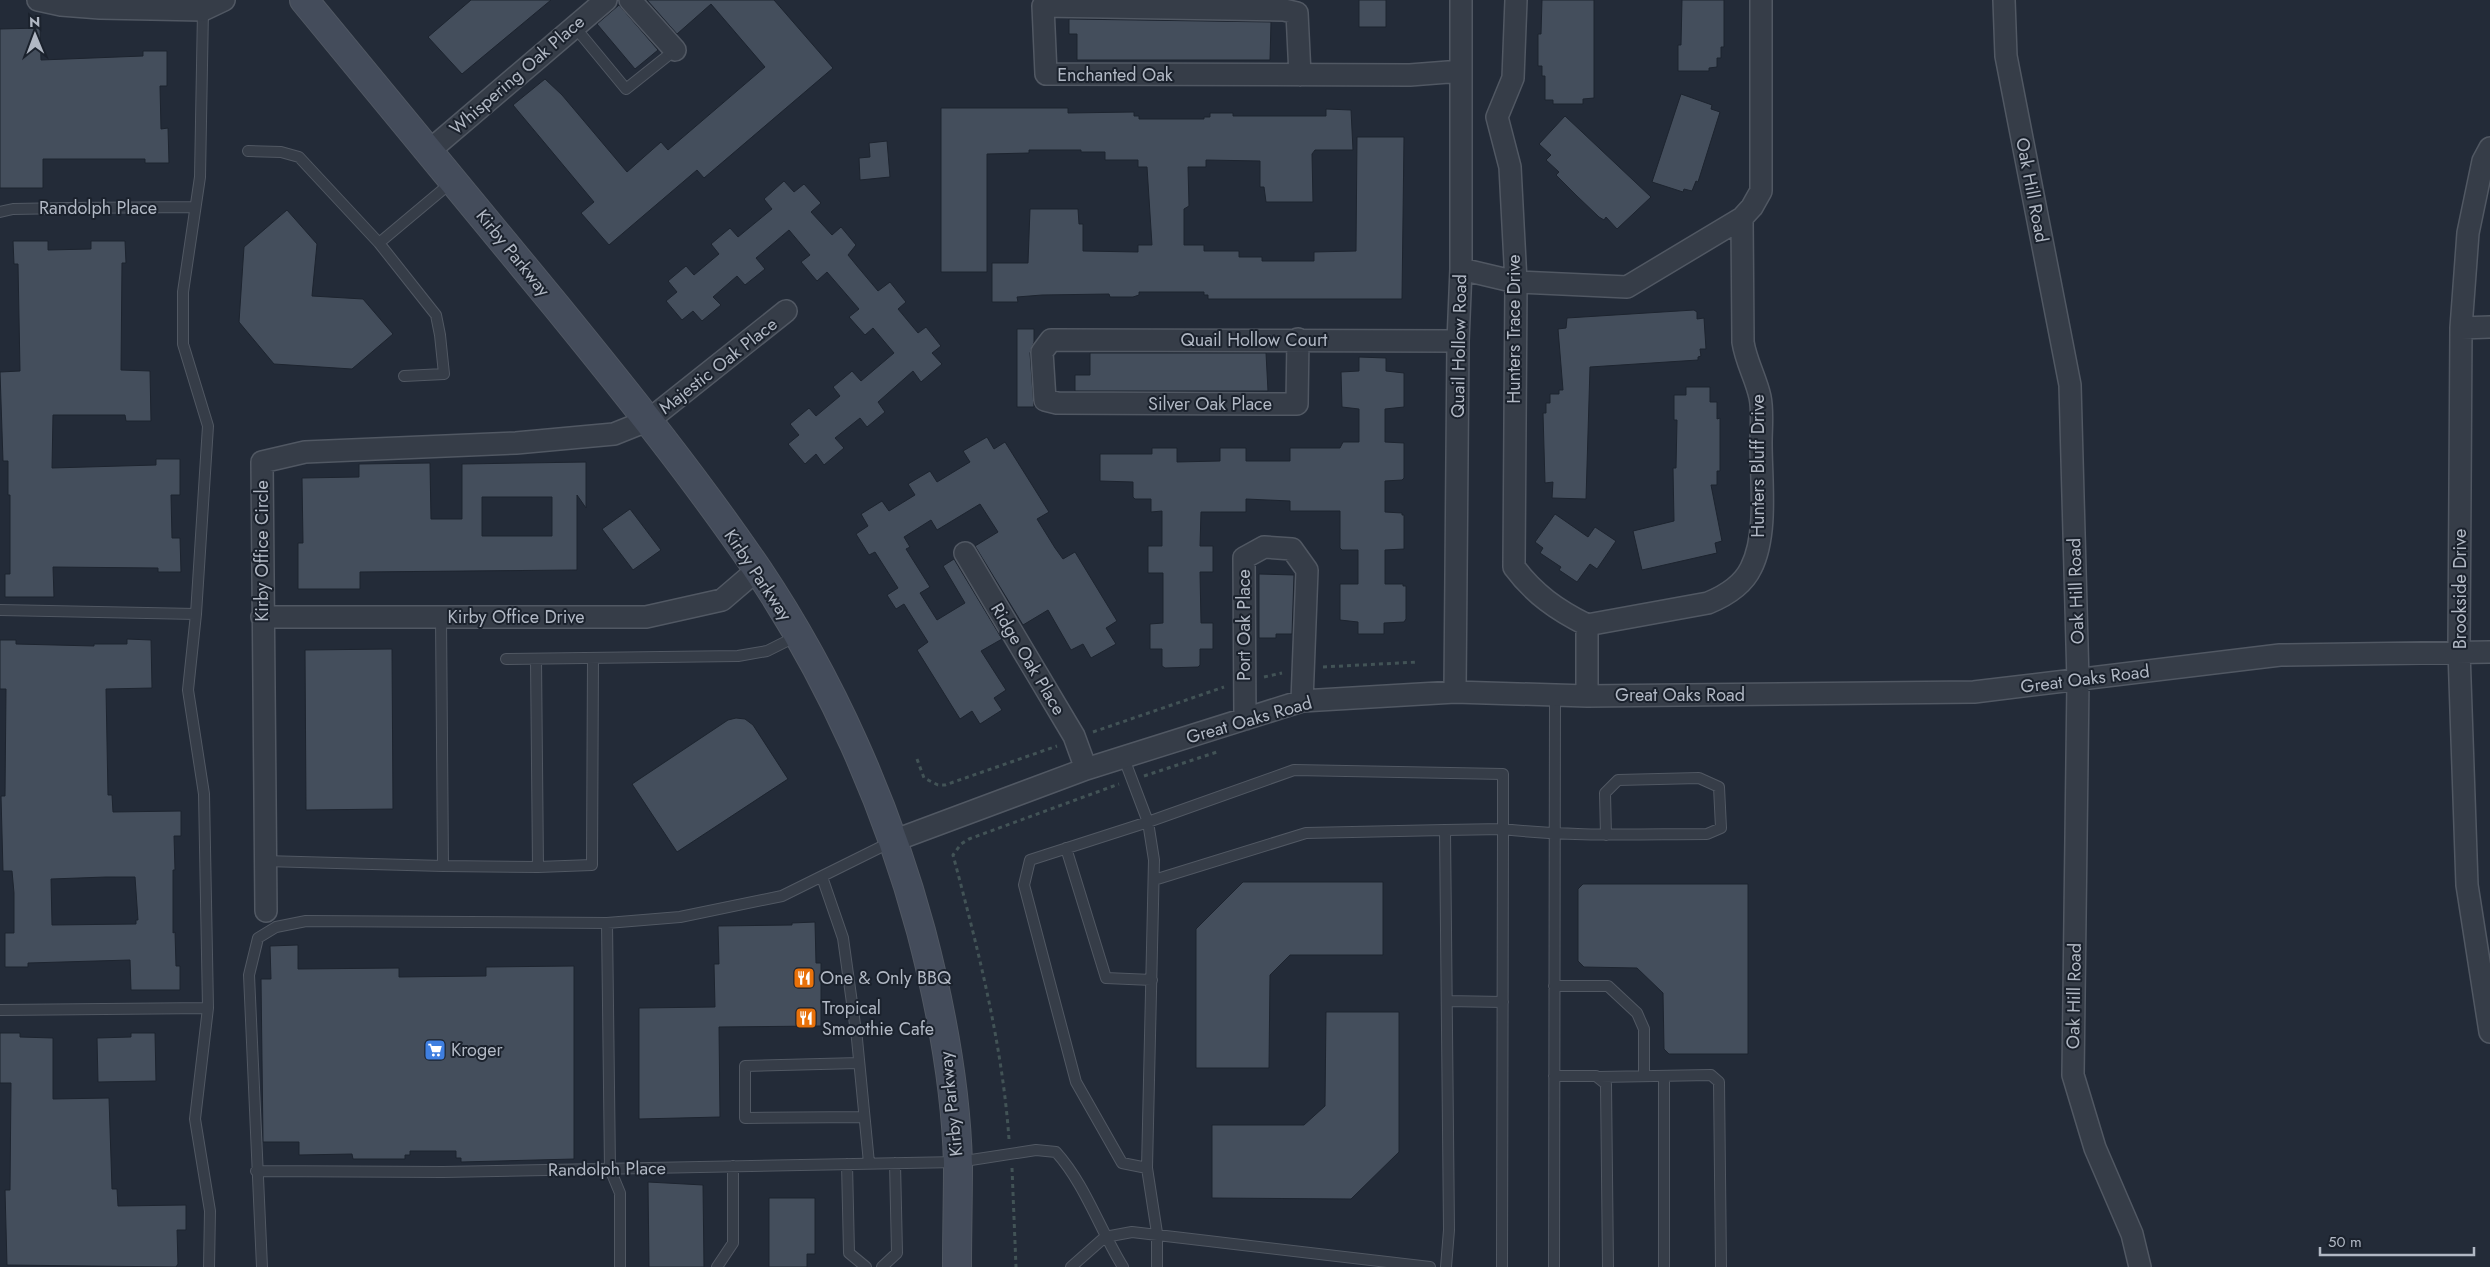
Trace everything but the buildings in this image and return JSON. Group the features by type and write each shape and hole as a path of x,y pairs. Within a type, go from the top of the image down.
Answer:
{"main road":[{"name":"Kirby Parkway","path":"304,0 649,420 757,570 798,636 847,730 893,841 921,930 942,1022 958,1162 957,1267"}],"street":[{"path":"38,0 61,5 100,8 204,10 224,0"},
{"name":"Whispering Oak Place","path":"429,151 606,0"},
{"path":"630,0 675,50"},
{"name":"Quail Hollow Road","path":"1454,692 1458,341 1461,269 1461,0"},
{"name":"Hunters Trace Drive","path":"1516,0 1513,78 1497,117 1510,167 1516,282 1514,567 1529,587 1559,611 1587,625"},
{"path":"1461,269 1516,282 1627,287 1742,218 1752,207 1761,191 1761,0"},
{"name":"Oak Hill Road","path":"2004,0 2006,56 2070,385 2078,681 2073,1076 2095,1148 2132,1234 2140,1267"},
{"name":"Enchanted Oak","path":"1300,75 1297,13 1284,10 1043,6 1046,74 1300,75 1410,75 1460,71"},
{"name":"Brookside Drive","path":"2490,148 2484,161 2468,233 2462,328 2459,651 2467,885 2490,1032"},
{"name":"Hunters Bluff Drive","path":"1587,625 1708,603 1724,596 1740,583 1750,570 1757,554 1761,521 1761,399 1745,358 1742,218"},
{"name":"Majestic Oak Place","path":"649,420 786,312"},
{"path":"2462,328 2490,328"},
{"name":"Quail Hollow Court","path":"1057,403 1045,400 1042,352 1051,340 1298,339 1458,341"},
{"name":"Silver Oak Place","path":"1057,403 1297,404 1298,339"},
{"name":"Kirby Office Circle","path":"266,911 262,462 305,452 516,443 614,434 649,420"},
{"name":"Port Oak Place","path":"1244,719 1244,558 1264,547 1292,549 1307,570 1302,701"},
{"name":"Ridge Oak Place","path":"965,553 1075,739 1086,769"},
{"name":"Kirby Office Drive","path":"262,617 646,617 722,600 757,570"},
{"path":"1587,625 1587,696"},
{"name":"Great Oaks Road","path":"893,841 1123,756 1302,701 1454,692 1587,696 1974,692 2078,681 2280,655 2490,652"}],"lane":[{"path":"204,10 200,177 184,292 183,344 208,426 196,614 188,690 204,794 208,1008 195,1119 210,1211 209,1267"},
{"path":"574,26 626,89 675,50"},
{"path":"248,151 281,152 299,157 379,243 436,315 444,374 404,376"},
{"path":"379,243 454,181"},
{"name":"Randolph Place","path":"0,212 13,209 195,207"},
{"path":"0,610 196,614"},
{"path":"440,617 443,866"},
{"path":"506,659 738,656 767,651 798,636"},
{"path":"265,861 443,866 538,867 592,865 593,658"},
{"path":"536,659 538,867"},
{"path":"1554,695 1554,1267"},
{"path":"1123,756 1148,822 1154,860 1147,1168 1157,1233 1157,1267"},
{"path":"1147,1168 1122,1163 1076,1082 1024,885 1030,860 1148,822 1294,770 1503,774 1502,1267"},
{"path":"1154,880 1306,833 1503,829 1554,835 1606,835 1707,834 1721,828 1719,787 1699,778 1618,780 1605,794 1606,835"},
{"path":"1445,830 1448,1230 1446,1267"},
{"path":"262,1267 256,1171 249,975 258,938 276,927 306,921 607,923 680,917 782,896 893,841"},
{"path":"1066,848 1106,978 1152,980"},
{"path":"822,877 843,938 859,1063 868,1163"},
{"path":"607,923 610,1169 620,1194 620,1267"},
{"path":"1554,986 1608,986 1637,1013 1644,1030 1644,1076"},
{"path":"1447,1001 1502,1002"},
{"path":"0,1010 208,1008"},
{"path":"859,1063 745,1066 745,1118 864,1117"},
{"path":"1554,1076 1711,1075 1719,1082 1721,1267"},
{"path":"1664,1076 1664,1267"},
{"path":"1598,1077 1606,1084 1608,1267"},
{"name":"Randolph Place","path":"256,1171 433,1172 958,1162 1036,1150 1056,1152 1068,1166 1105,1237"},
{"path":"882,1267 897,1253 895,1163"},
{"path":"847,1164 849,1253 866,1267"},
{"path":"717,1267 733,1243 732,1166"},
{"path":"1070,1267 1105,1237 1132,1232 1157,1233 1430,1267"},
{"path":"1105,1237 1123,1267"}],"path":[{"path":"917,759 924,778 938,785 945,785 1217,689 1303,669 1342,664 1418,662"}],"place":[{"name":"One & Only BBQ","path":"804,978"},
{"name":"Tropical Smoothie Cafe","path":"806,1018"},
{"name":"Kroger","path":"435,1050"}]}
